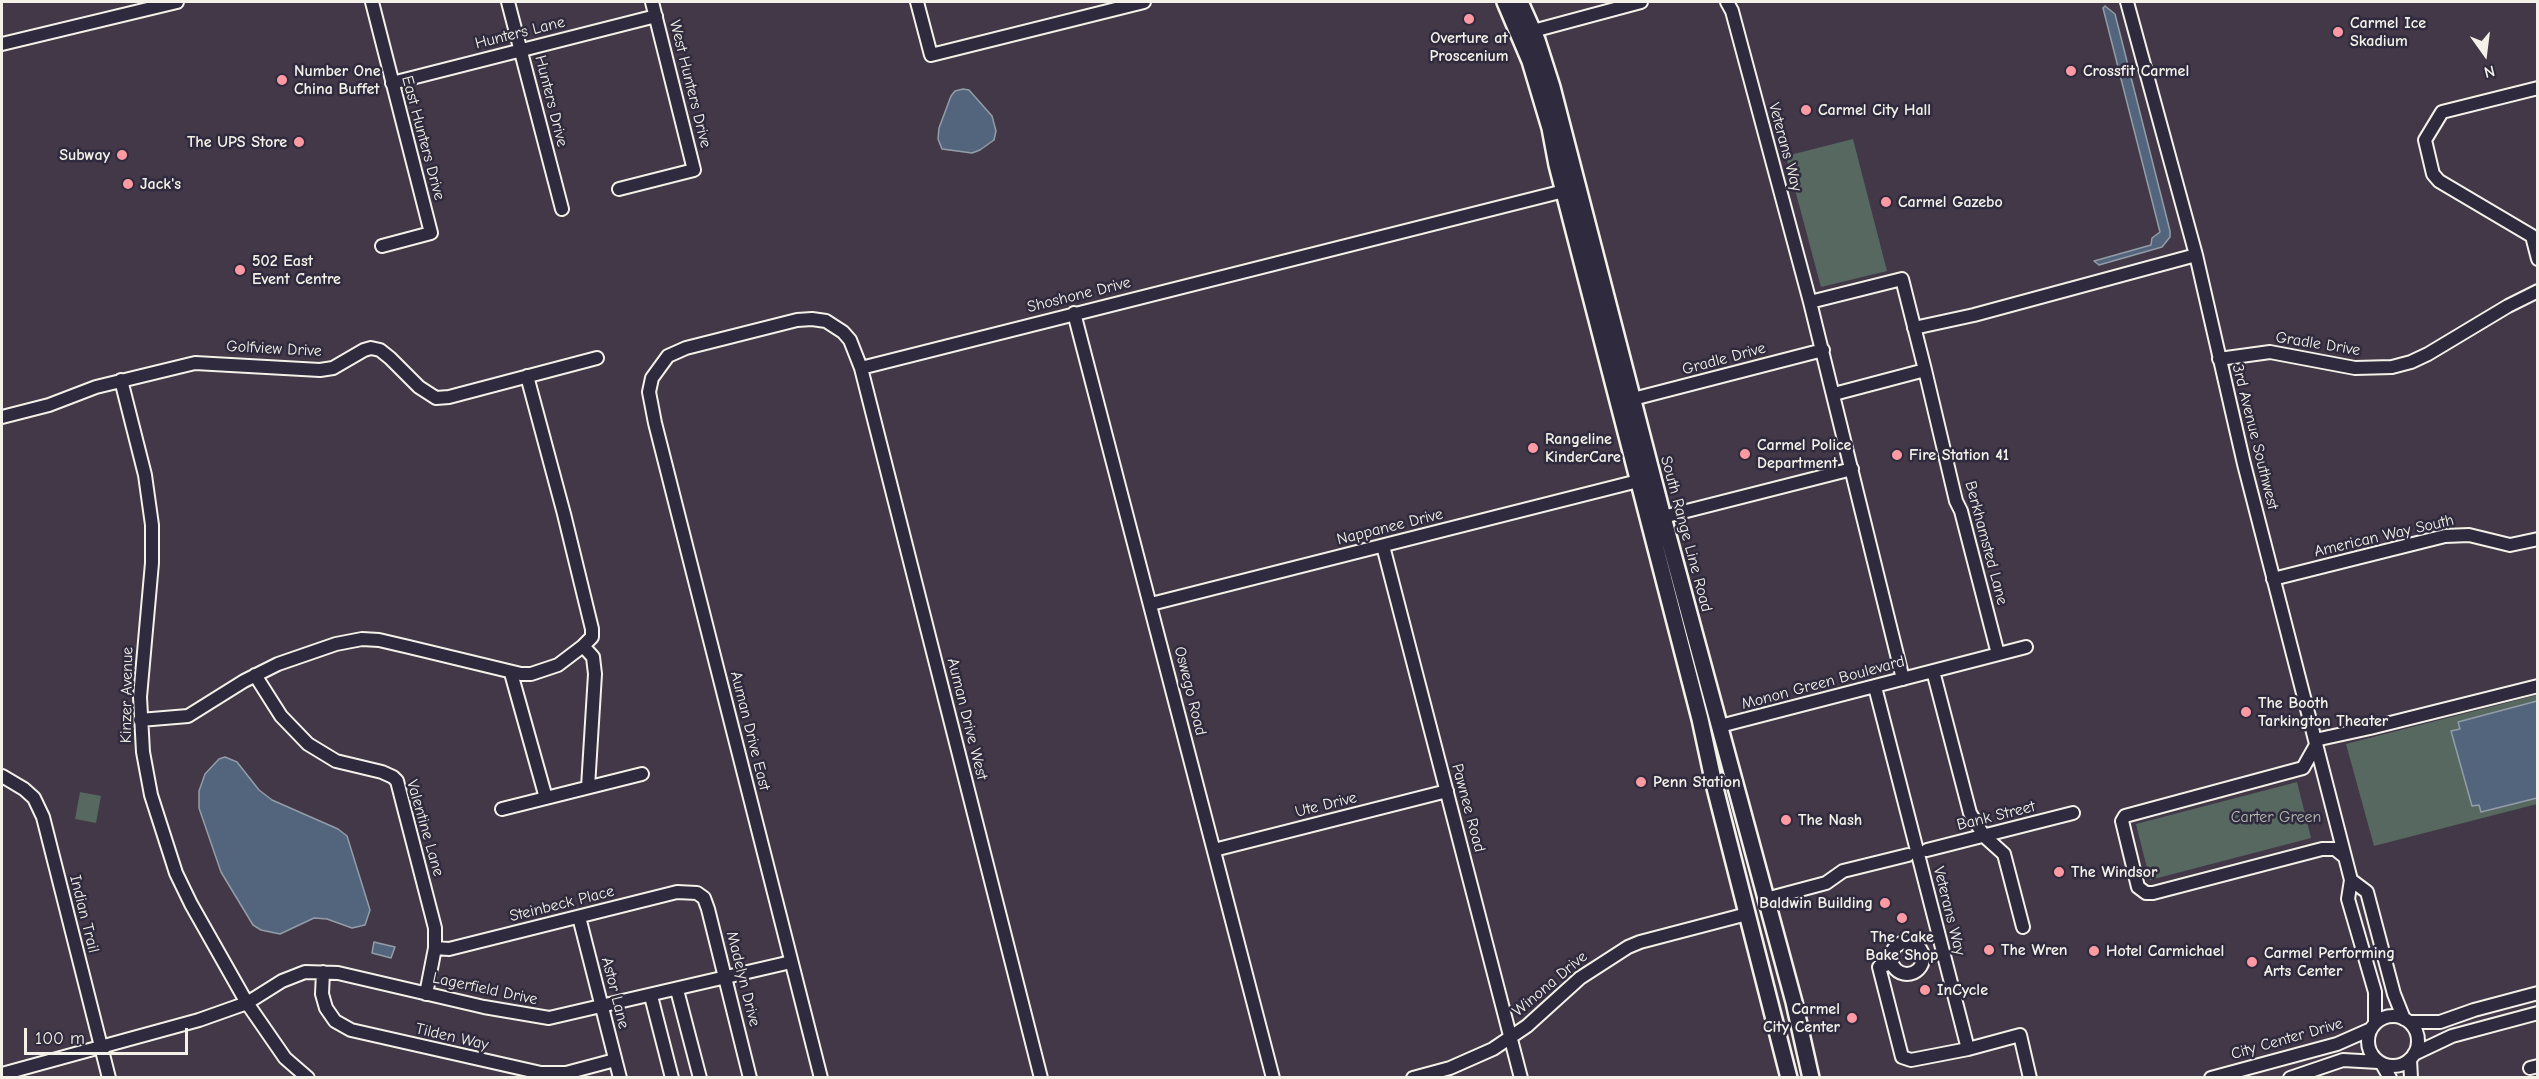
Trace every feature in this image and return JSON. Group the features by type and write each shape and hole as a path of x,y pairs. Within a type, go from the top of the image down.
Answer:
{"main road":[{"name":"South Range Line Road","path":"1505,2 1533,71 1550,128 1564,191 1700,719 1714,784 1789,1077"},
{"name":"South Range Line Road","path":"1520,2 1533,31 1552,87 1811,1077"}],"street":[{"path":"2,44 177,2"},
{"name":"East Hunters Drive","path":"372,2 431,233 382,246"},
{"name":"Hunters Drive","path":"508,2 562,209"},
{"name":"West Hunters Drive","path":"620,189 694,170 652,2"},
{"path":"917,2 931,55 1144,2"},
{"path":"1533,31 1641,2"},
{"name":"Veterans Way","path":"1727,2 1732,11 1834,394"},
{"name":"3rd Avenue Southwest","path":"2127,2 2196,255 2273,579 2351,880 2348,899 2375,992 2373,1026"},
{"name":"Hunters Lane","path":"392,82 656,16"},
{"path":"2538,88 2442,112 2425,140 2433,174 2439,181 2535,231 2538,259"},
{"name":"Shoshone Drive","path":"861,368 1564,191"},
{"path":"1914,328 1974,315 2196,255"},
{"name":"Berkhamsted Lane","path":"1810,302 1902,279 1956,501 1961,511 1998,654"},
{"name":"Gradle Drive","path":"2219,359 2270,352 2355,368 2392,366 2411,362 2538,291"},
{"name":"Oswego Road","path":"1074,313 1273,1077"},
{"name":"Auman Drive East","path":"821,1077 655,423 650,392 652,378 668,356 686,348 797,320 826,321 835,325 850,340 861,368"},
{"name":"Golfview Drive","path":"2,417 49,405 121,380 195,363 320,370 333,368 371,348 380,350 419,387 436,398 449,397 597,358"},
{"name":"Gradle Drive","path":"1633,399 1823,350"},
{"name":"Auman Drive West","path":"861,368 1041,1077"},
{"path":"1903,679 1834,394 1925,370"},
{"path":"140,720 188,716 255,675 278,664 336,644 362,639 379,640 511,673 531,674 558,665 583,646 591,637 592,629 527,376"},
{"name":"Kinzer Avenue","path":"121,380 145,475 152,525 152,563 142,663 140,720 151,795 176,873 191,904 247,1003 285,1058 308,1077"},
{"path":"1663,517 1852,469"},
{"name":"Nappanee Drive","path":"1151,604 1638,481"},
{"name":"American Way South","path":"2273,579 2454,535 2478,536 2510,545 2538,538"},
{"name":"Pawnee Road","path":"1383,546 1521,1077"},
{"path":"583,646 593,657 595,674 588,787"},
{"name":"Monon Green Boulevard","path":"1720,726 2026,647"},
{"path":"1934,671 1970,813 1984,836 2004,854 2023,927"},
{"path":"511,673 546,798"},
{"name":"Valentine Lane","path":"255,675 281,716 308,744 336,760 382,772 397,781 435,928 435,948 426,994"},
{"path":"2345,856 2335,849 2322,849 2146,893 2138,887 2122,821 2125,816 2304,768 2316,742 2538,686"},
{"name":"Veterans Way","path":"1875,687 1968,1049"},
{"path":"502,809 642,774"},
{"name":"Indian Trail","path":"2,776 34,798 43,817 109,1077"},
{"name":"Ute Drive","path":"1214,850 1447,791"},
{"name":"Bank Street","path":"1927,850 2073,813"},
{"path":"1766,899 1826,883 1843,871 1908,855"},
{"name":"3rd Avenue Southwest","path":"2351,880 2367,892 2395,997 2407,1021"},
{"name":"Steinbeck Place","path":"435,948 449,949 677,892 697,893"},
{"name":"Madelyn Drive","path":"697,893 706,903 750,1077"},
{"name":"Winona Drive","path":"1413,1077 1450,1068 1511,1037 1527,1026 1580,978 1606,959 1628,947 1747,914"},
{"name":"Astor Lane","path":"579,917 620,1077"},
{"path":"1902,942 1915,944 1922,953 1921,966 1911,974 1899,973 1891,963 1892,950 1902,942"},
{"path":"1922,953 1942,948"},
{"name":"Lagerfield Drive","path":"2,1074 247,1003 290,977 305,972 338,972 426,994 533,1017 549,1018 602,1008 791,962"},
{"path":"1891,963 1879,967 1902,1057 1911,1060 1968,1049 2020,1035 2030,1077"},
{"name":"Tilden Way","path":"323,972 322,994 326,1008 335,1021 346,1028 541,1073 567,1075 615,1060"},
{"path":"677,990 700,1077"},
{"path":"2390,1077 2368,1044 2373,1026 2387,1016 2407,1021 2440,1022 2538,993"},
{"path":"651,996 672,1077"},
{"path":"2290,1077 2343,1060 2397,1066 2462,1032 2538,1013"},
{"path":"2407,1021 2416,1032 2418,1040 2412,1057 2411,1077"},
{"name":"City Center Drive","path":"2211,1077 2337,1044 2373,1026"}],"green space":[{"path":"1853,139 1887,271 1821,287 1786,156"},
{"path":"2537,695 2537,804 2374,846 2346,744"},
{"name":"Carter Green","path":"2297,782 2311,838 2150,880 2136,824"},
{"path":"80,792 101,796 96,823 75,819"}],"water":[{"path":"2105,6 2115,14 2170,237 2162,247 2099,265 2094,261 2151,245 2152,238 2160,232 2103,8"},
{"path":"969,90 992,116 996,131 994,140 972,153 942,149 938,139 939,128 951,96 955,91"},
{"path":"2537,701 2537,798 2481,812 2479,805 2472,806 2451,731 2460,729 2458,722"},
{"path":"225,757 237,762 259,790 272,800 338,829 347,836 370,910 365,925 352,928 327,919 314,918 280,934 261,930 253,925 221,872 199,808 199,791 205,774 219,759"},
{"path":"374,942 395,947 391,958 372,953"}],"place":[{"name":"Overture at Proscenium","path":"1469,19"},
{"name":"Carmel Ice Skadium","path":"2338,32"},
{"name":"Crossfit Carmel","path":"2071,71"},
{"name":"Number One China Buffet","path":"282,80"},
{"name":"Carmel City Hall","path":"1806,110"},
{"name":"The UPS Store","path":"299,142"},
{"name":"Subway","path":"122,155"},
{"name":"Jack's","path":"128,184"},
{"name":"Carmel Gazebo","path":"1886,202"},
{"name":"502 East Event Centre","path":"240,270"},
{"name":"Rangeline KinderCare","path":"1533,448"},
{"name":"Carmel Police Department","path":"1745,454"},
{"name":"Fire Station 41","path":"1897,455"},
{"name":"The Booth Tarkington Theater","path":"2246,712"},
{"name":"Penn Station","path":"1641,782"},
{"name":"The Nash","path":"1786,820"},
{"name":"The Windsor","path":"2059,872"},
{"name":"Baldwin Building","path":"1885,903"},
{"name":"The Cake Bake Shop","path":"1902,918"},
{"name":"The Wren","path":"1989,950"},
{"name":"Hotel Carmichael","path":"2094,951"},
{"name":"Carmel Performing Arts Center","path":"2252,962"},
{"name":"InCycle","path":"1925,990"},
{"name":"Carmel City Center","path":"1852,1018"}]}
